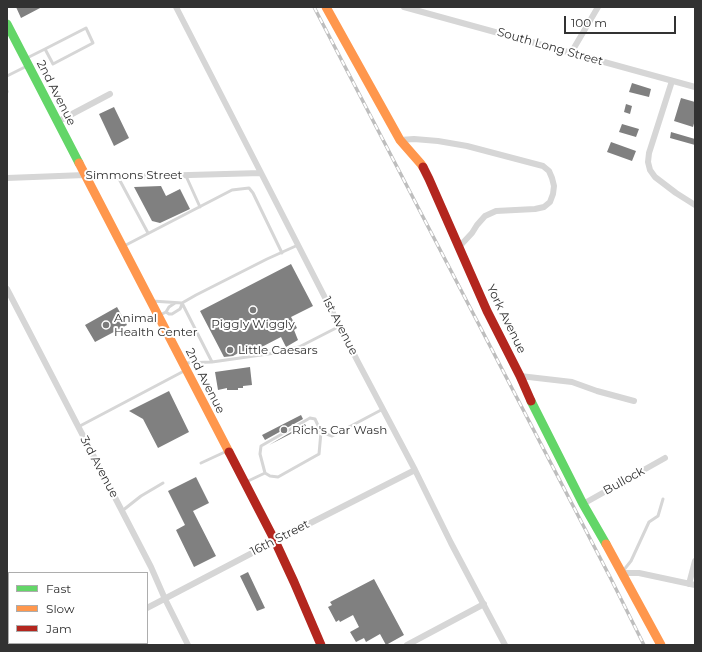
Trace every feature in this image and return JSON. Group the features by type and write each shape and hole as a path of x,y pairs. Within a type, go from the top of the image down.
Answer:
{"street":[{"name":"1st Avenue","path":"176,7 415,470 451,543 505,645"},
{"name":"York Avenue","path":"326,7 400,140 420,164 429,179 487,310 531,401 583,504 660,645"},
{"name":"South Long Street","path":"404,7 695,88"},
{"path":"571,53 598,7"},
{"name":"2nd Avenue","path":"7,24 122,247 151,301 162,314 184,367 275,541 321,645"},
{"path":"672,81 649,153 648,162 650,170 655,177 695,205"},
{"path":"57,122 110,94"},
{"path":"400,140 414,139 438,141 467,146 543,166 549,171 554,186 550,202 544,207 529,210 496,211 485,216 459,247"},
{"name":"Simmons Street","path":"7,178 85,175 118,177 262,173"},
{"name":"3rd Avenue","path":"7,290 151,567 188,645"},
{"path":"520,376 572,382 597,391 634,401"},
{"name":"Bullock","path":"583,504 665,458"},
{"name":"16th Street","path":"148,608 415,470"},
{"path":"622,573 639,573 692,585 695,561"},
{"path":"407,645 484,604"}],"lane":[{"path":"7,76 45,49 86,28 93,43 53,64 45,49"},
{"path":"185,175 200,207"},
{"path":"118,177 148,233"},
{"path":"122,247 232,190 249,188 253,193 282,253"},
{"path":"162,314 172,314 180,310 182,304 196,295 298,245"},
{"path":"151,301 178,302 182,304 212,362"},
{"path":"162,314 175,303"},
{"path":"78,427 184,367 274,353 299,347 340,326"},
{"path":"321,432 332,436 383,410"},
{"path":"310,418 315,419 321,432 319,454 278,477 270,476 265,473 260,454 261,446 310,418"},
{"path":"202,463 228,450"},
{"path":"245,483 265,473"},
{"path":"122,511 141,496 163,483"},
{"path":"622,573 631,561 649,522 658,516 663,499"}],"building":[{"path":"16,7 42,7 21,18"},
{"path":"632,83 651,89 649,97 629,92"},
{"path":"681,98 695,102 695,120 693,127 674,121"},
{"path":"626,104 632,106 630,114 624,112"},
{"path":"114,107 129,138 114,146 99,114"},
{"path":"622,124 639,129 636,137 619,132"},
{"path":"671,132 695,139 695,145 670,138"},
{"path":"611,142 636,151 632,161 607,152"},
{"path":"161,186 166,196 180,189 190,209 160,223 152,221 134,187"},
{"name":"Piggly Wiggly","path":"291,264 313,306 291,317 297,328 294,330 298,340 286,347 281,337 248,354 242,355 240,352 233,356 224,357 200,311"},
{"name":"Animal Health Center","path":"117,307 127,325 95,342 85,325"},
{"path":"250,367 252,385 243,386 243,388 238,388 238,390 227,390 227,388 218,390 215,372"},
{"path":"169,391 189,432 158,448 143,419 129,411"},
{"path":"301,415 303,419 265,440 262,435"},
{"path":"305,424 306,426 269,445"},
{"path":"196,477 209,503 193,511 216,556 194,567 176,530 185,525 168,491"},
{"path":"248,572 265,608 257,611 240,576"},
{"path":"374,579 404,635 386,645 380,634 366,642 364,638 356,642 350,632 359,627 353,615 340,622 339,620 336,622 328,607 332,605 330,602"}],"railway":[{"path":"314,7 644,645"}],"traffic: fast":[{"path":"7,24 79,163"},
{"path":"531,401 583,504 606,544"}],"traffic: slow":[{"path":"326,7 400,140 423,167"},
{"path":"79,163 229,452"},
{"path":"606,544 661,645"}],"traffic: jam":[{"path":"423,167 487,311 531,401"},
{"path":"229,452 275,541 321,645"}],"place":[{"name":"Piggly Wiggly","path":"253,310"},
{"name":"Animal Health Center","path":"106,325"},
{"name":"Little Caesars","path":"230,350"},
{"name":"Rich's Car Wash","path":"284,430"}]}
